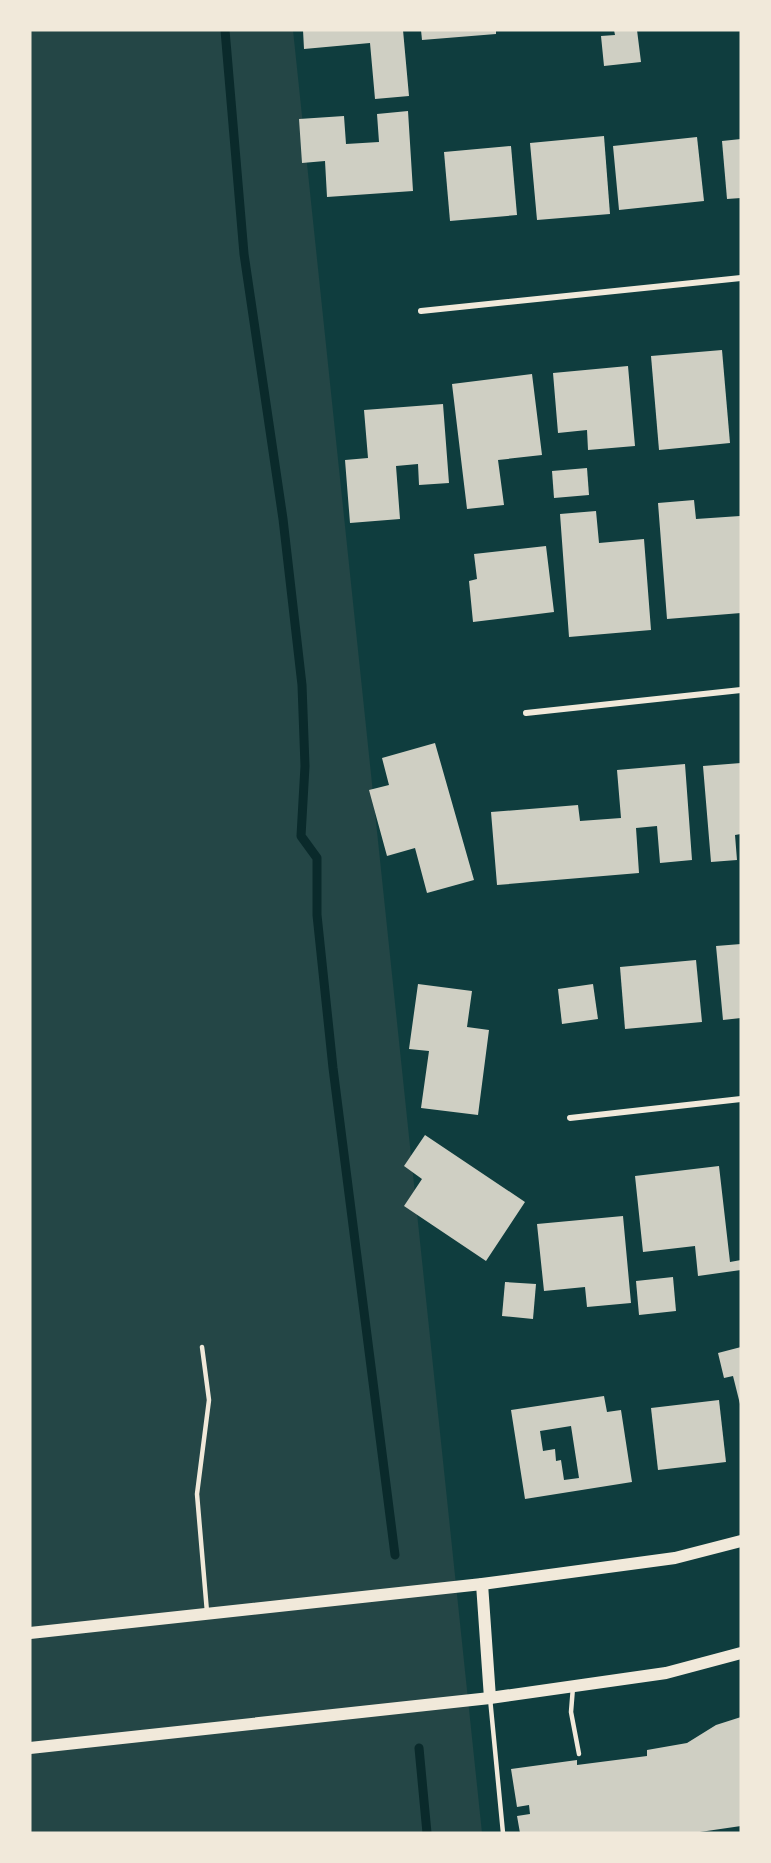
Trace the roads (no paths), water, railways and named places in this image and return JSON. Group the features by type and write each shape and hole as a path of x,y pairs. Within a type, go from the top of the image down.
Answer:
{"main road":[{"path":"30,1633 482,1584 675,1558 741,1541"},
{"path":"482,1584 490,1698"},
{"path":"30,1748 573,1687 666,1673 741,1653"}],"street":[{"path":"421,311 741,278"},
{"path":"526,712 741,690"},
{"path":"570,1118 741,1099"}],"lane":[{"path":"202,1347 209,1400 197,1494 207,1615"},
{"path":"573,1687 572,1712 579,1754"},
{"path":"490,1698 503,1833"}],"waterway":[{"path":"225,30 244,254 283,519 302,685 305,766 301,836 317,858 317,915 333,1068 395,1555"},
{"path":"419,1748 427,1833"}]}
